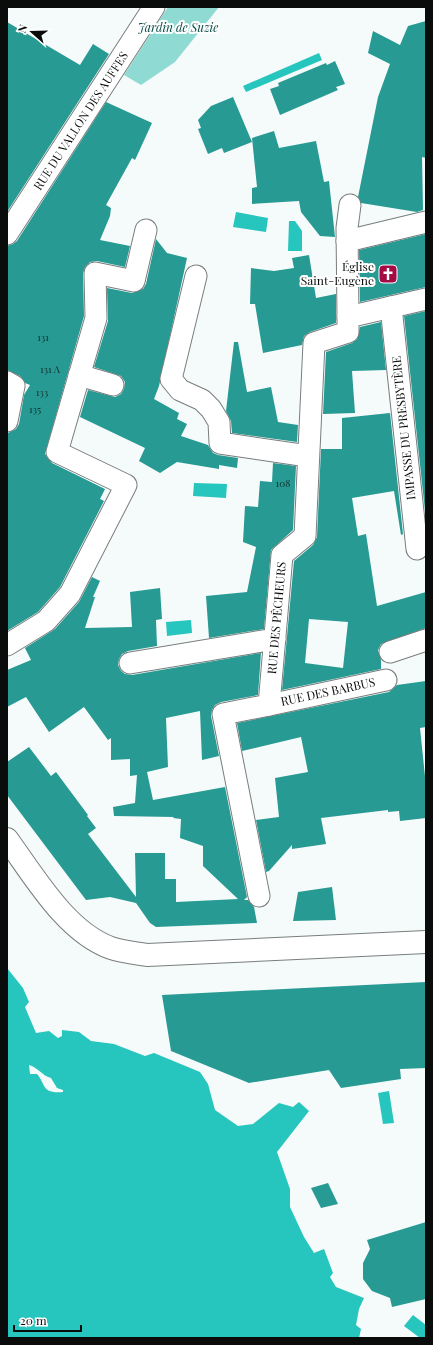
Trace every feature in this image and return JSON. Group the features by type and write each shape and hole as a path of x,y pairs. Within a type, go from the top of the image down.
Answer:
{"main road":[{"path":"7,839 61,911 94,939 110,948 147,955 426,942"}],"street":[{"name":"RUE DU VALLON DES AUFFES","path":"7,234 154,7"},
{"path":"350,205 347,242 348,316 426,299"},
{"path":"347,242 426,222"},
{"path":"7,645 46,621 70,594 126,485 57,452 96,318 95,273 134,281 146,230"},
{"path":"196,276 171,379 180,390 202,400 211,409 219,422 220,443 308,456"},
{"name":"IMPASSE DU PRESBYTÈRE","path":"391,307 417,549"},
{"name":"RUE DES PÊCHEURS","path":"270,705 282,555 305,536 314,343 348,332 348,316"},
{"path":"79,375 113,385"},
{"path":"7,382 14,386 7,421"},
{"path":"130,663 275,639"},
{"path":"390,652 426,640"},
{"name":"RUE DES BARBUS","path":"270,705 386,680"},
{"path":"259,896 223,714 270,705"}],"green space":[{"name":"Jardin de Suzie","path":"168,7 219,7 175,62 141,85 124,75"}],"shaded area":[{"path":"319,53 322,60 246,92 243,86"},
{"path":"236,212 268,218 266,232 233,227"},
{"path":"289,221 295,221 302,231 302,251 288,251"},
{"path":"194,483 227,484 226,498 193,496"},
{"path":"191,620 192,633 167,636 166,622"},
{"path":"7,968 23,988 29,1002 25,1007 36,1033 49,1031 58,1038 62,1036 62,1030 79,1032 91,1041 114,1044 145,1056 154,1053 200,1072 208,1084 215,1110 238,1126 253,1124 279,1103 293,1107 299,1102 309,1111 277,1152 290,1189 290,1207 304,1237 314,1253 324,1249 333,1273 330,1277 336,1287 364,1298 359,1309 356,1325 361,1329 359,1338 7,1338","holes":["29,1065 51,1078 57,1088 63,1090 63,1092 47,1090 37,1074 30,1074"]},
{"path":"389,1091 394,1123 383,1124 378,1093"},
{"path":"413,1315 426,1325 426,1338 420,1338 404,1326"}],"building":[{"path":"426,21 426,158 422,157 423,210 417,212 361,203 358,197 378,97 390,64 368,53 373,31 400,45 408,26"},
{"path":"7,22 80,65 93,44 109,54 7,212"},
{"path":"335,61 345,84 336,87 338,90 280,115 270,89 279,86 278,83 326,63 327,65"},
{"path":"233,97 252,142 224,153 222,148 208,154 198,129 201,128 198,120 211,106"},
{"path":"106,102 152,123 135,160 132,158 106,205 111,208 110,216 100,240 130,246 125,267 97,261 90,262 85,267 83,273 84,316 45,454 52,463 105,489 100,499 104,501 60,587 38,612 7,631 7,435 16,429 19,424 24,395 30,385 25,383 20,376 7,370 7,246 17,241"},
{"path":"274,131 279,148 316,141 324,182 329,181 335,237 320,236 301,212 299,201 252,204 252,188 257,187 252,138"},
{"name":"Église Saint-Eugène","path":"426,234 426,287 360,302 359,250"},
{"path":"156,239 167,253 187,258 159,386 154,399 179,413 177,419 187,424 181,436 208,445 213,453 218,455 238,458 237,468 219,465 219,469 177,462 160,473 139,461 145,448 80,417 88,390 115,397 121,394 124,389 125,382 121,376 94,367 108,321 107,288 132,293 143,289 146,284"},
{"path":"309,255 316,298 336,294 336,323 310,332 304,336 302,345 263,353 255,304 250,304 251,268 274,271 294,268 292,258"},
{"path":"426,311 426,520 404,316"},
{"path":"381,322 386,370 352,371 355,413 323,414 326,352 352,343 357,339 360,327"},
{"path":"234,342 238,342 247,392 271,387 278,422 298,425 297,442 232,433 231,421 226,411"},
{"path":"390,413 403,534 401,535 394,491 352,498 358,536 366,534 377,606 426,592 426,628 381,644 378,650 381,660 381,669 282,690 294,561 313,545 317,537 321,449 342,449 342,418","holes":["309,619 348,622 343,668 305,663"]},
{"path":"273,463 296,466 293,530 271,550 264,629 209,638 206,596 247,592 256,547 243,542 245,506 258,507 260,481 272,482"},
{"path":"92,577 100,581 93,597 95,597 85,628 132,627 130,592 160,588 162,619 156,620 157,646 128,651 122,654 118,665 121,671 125,674 132,675 261,653 258,695 221,702 215,705 212,710 211,716 219,756 202,760 200,711 166,718 168,767 147,772 153,800 225,787 247,897 244,900 248,900 254,907 257,923 156,927 150,923 136,903 110,897 86,900 7,795 7,762 29,747 51,776 56,772 88,815 87,816 96,828 88,834 136,897 135,853 165,853 165,879 176,879 176,902 238,899 203,866 203,846 180,838 181,819 173,818 174,817 114,816 113,807 135,803 137,775 130,776 130,759 111,760 111,738 108,740 84,707 49,732 26,697 7,707 7,670 31,660 25,648 55,629 79,602"},
{"path":"426,681 426,727 420,728 426,786 426,818 400,821 399,811 388,812 388,810 321,818 326,844 292,849 292,845 269,871 266,872 256,820 279,817 275,778 308,772 301,737 242,751 237,723 389,692 397,685"},
{"path":"332,887 336,920 293,921 298,892"},
{"path":"426,982 426,1068 400,1069 401,1079 341,1088 329,1070 249,1083 171,1051 162,995"},
{"path":"328,1183 338,1204 321,1208 311,1188"},
{"path":"426,1222 426,1299 392,1307 390,1298 372,1291 363,1279 363,1263 370,1249 367,1240"}],"place":[{"name":"Église Saint-Eugène","path":"388,274"}]}
